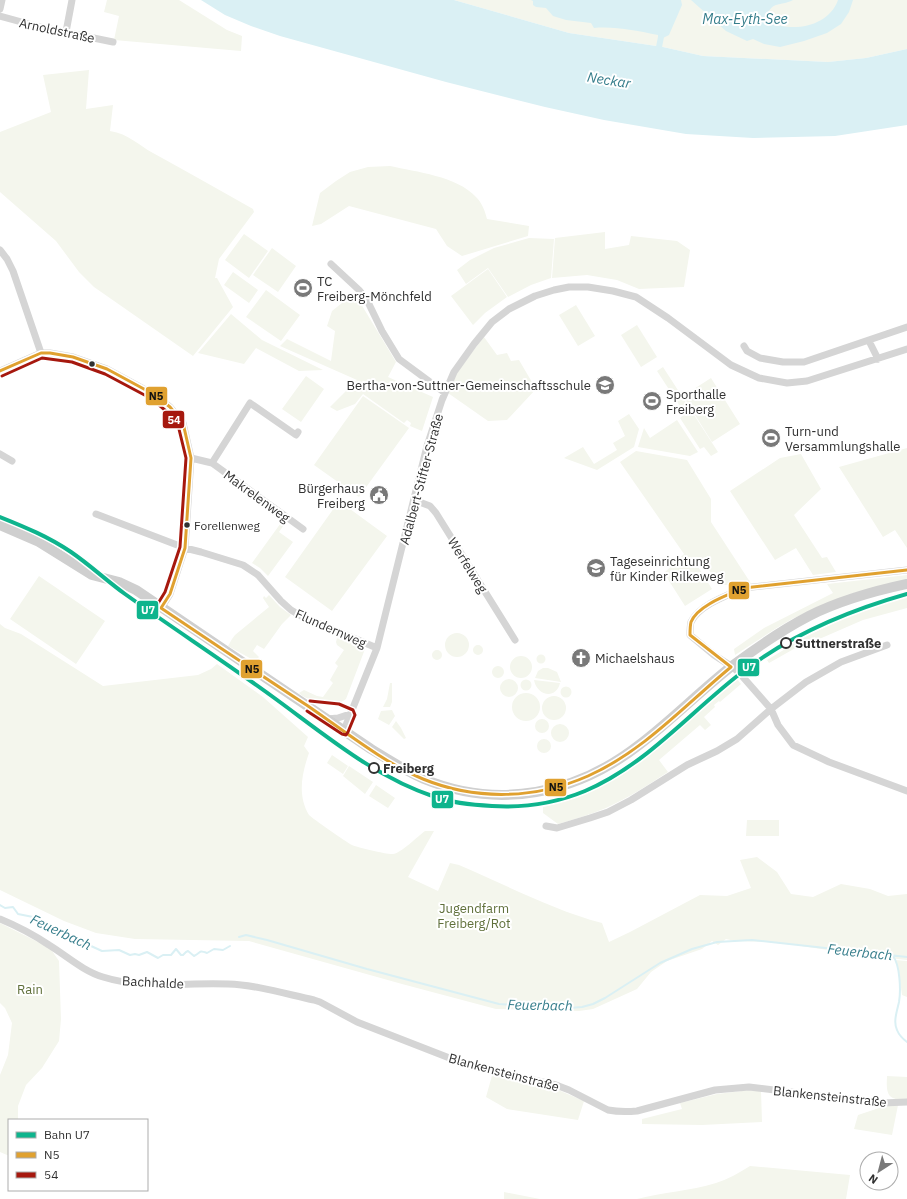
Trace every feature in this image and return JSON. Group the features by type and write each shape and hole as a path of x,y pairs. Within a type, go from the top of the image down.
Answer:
{"main road":[{"path":"0,524 39,542 92,576 126,585 136,590 326,719 400,766 436,783 468,792 485,794 529,794 575,782 613,763 644,741 731,667 780,633 809,616 858,597 907,584"}],"street":[{"path":"0,9 2,0"},
{"path":"66,32 72,0"},
{"name":"Arnoldstraße","path":"0,16 113,42"},
{"path":"0,250 7,259 13,272 41,353"},
{"path":"331,264 359,290 367,300 382,331 399,359 443,396"},
{"name":"Adalbert-Stifter-Straße","path":"344,730 377,648 427,446 443,396 454,372 474,344 492,322 509,309 536,296 569,287 588,287 613,291 636,298 668,318 731,365 759,378 787,383 806,381 907,349"},
{"path":"744,346 747,351 760,358 783,362 804,362 907,328"},
{"path":"870,341 878,359"},
{"path":"0,371 41,353 50,352 73,357 107,369 155,395 170,407 183,423 191,458 185,548 170,594 161,608"},
{"name":"Makrelenweg","path":"212,463 250,403 296,435 298,432"},
{"path":"0,454 12,461"},
{"name":"Makrelenweg","path":"191,458 212,463 302,529"},
{"name":"Werfelweg","path":"414,500 430,506 436,513 515,640"},
{"path":"96,514 185,548"},
{"name":"Flundernweg","path":"185,548 243,565 258,575 281,602 291,610 301,616 377,648"},
{"path":"907,570 744,588 721,597 697,613 690,624 690,635 742,676 771,709 778,725 793,745 830,762 907,791"},
{"path":"546,826 557,828 608,812 627,802 687,765 717,751 737,739 771,709 806,682 841,662 887,645"},
{"path":"326,719 338,718 350,714"},
{"name":"Bachhalde","path":"0,919 47,944 85,969 103,977 120,981 148,984 229,984 255,987 320,1002"},
{"name":"Blankensteinstraße","path":"320,1002 357,1022 470,1066 556,1085 608,1110 624,1112 637,1111 715,1090 749,1087 882,1103 907,1102"}],"green space":[{"path":"107,0 179,0 227,30 242,36 241,51 114,40 119,16 104,12"},
{"path":"454,0 907,0 907,49 866,58 828,62 703,56 663,47 569,33"},
{"path":"89,70 86,109 113,105 110,131 117,132 128,137 153,153 253,209 254,212 219,259 215,278 217,278 233,307 193,356 94,287 79,272 56,241 0,192 0,132 51,112 43,75"},
{"path":"390,166 436,176 458,184 478,199 483,207 487,219 529,226 528,236 462,256 447,246 436,229 349,206 321,224 312,226 320,193 350,172 368,167"},
{"path":"605,232 605,249 629,245 631,236 677,241 690,250 684,287 639,289 617,280 587,275 552,278 555,238"},
{"path":"244,234 268,251 249,278 225,260"},
{"path":"529,238 554,239 551,278 531,285 508,297 488,268 466,284 457,270 470,260 494,248"},
{"path":"272,248 296,266 278,292 253,275"},
{"path":"488,269 507,297 485,313 473,325 451,296"},
{"path":"233,272 258,290 249,303 224,285"},
{"path":"266,290 300,315 281,341 246,317"},
{"path":"352,295 361,304 396,362 388,377 433,397 422,431 410,426 411,423 407,420 404,423 363,394 355,404 337,411 330,407 357,380 280,346 287,339 331,361 335,331 327,326 332,311"},
{"path":"576,305 595,336 578,346 559,315"},
{"path":"231,314 262,340 323,370 299,371 256,348 244,364 198,353"},
{"path":"637,325 657,357 641,367 621,335"},
{"path":"484,337 497,355 507,353 511,361 519,360 536,389 507,420 488,421 448,393 456,373"},
{"path":"663,367 718,452 711,456 704,447 700,449 680,418 685,414 657,371"},
{"path":"306,376 324,389 301,422 282,409"},
{"path":"711,378 740,424 712,442 683,396"},
{"path":"363,396 409,428 359,497 314,465"},
{"path":"629,414 639,429 634,447 597,470 564,458 583,447 594,464 617,450 613,443 625,436 618,421"},
{"path":"677,420 698,452 690,456 638,447 644,428 650,438"},
{"path":"907,448 907,548 895,530 883,537 839,467"},
{"path":"636,451 687,460 711,499 711,522 752,585 719,585 701,558 695,562 712,589 685,606 664,573 684,554 620,462"},
{"path":"801,454 821,489 794,515 822,558 827,557 836,572 813,575 796,548 775,560 730,491 780,458"},
{"path":"339,501 387,536 332,611 285,577"},
{"path":"283,520 286,522 279,532 293,542 268,576 252,563"},
{"path":"907,575 907,580 823,605 792,619 735,655 734,649 764,628 833,593 827,584"},
{"path":"39,576 105,621 76,664 10,619"},
{"path":"269,595 280,607 291,615 282,624 264,649 257,645 253,651 259,657 255,661 228,646 235,635 269,607 263,598 264,596 266,598"},
{"path":"907,596 907,608 863,620 817,640 815,637 769,663 767,660 805,637 834,623 833,620 869,606"},
{"name":"Jugendfarm Freiberg/Rot","path":"0,624 5,628 21,634 103,686 198,675 211,669 217,664 263,697 308,737 304,746 309,753 304,768 302,792 305,807 309,815 352,845 372,851 390,854 400,851 425,831 434,831 408,877 438,891 450,863 459,865 548,904 584,918 602,923 609,942 700,895 727,896 751,888 740,860 757,857 777,872 791,894 813,897 841,884 870,889 888,896 907,894 907,960 861,955 775,942 735,941 726,939 718,945 712,941 702,949 667,961 651,972 637,989 593,1009 579,1011 496,1009 249,941 135,939 96,933 64,921 0,890"},
{"path":"457,633 466,636 469,645 466,654 457,657 448,654 445,645 448,636"},
{"path":"337,638 365,649 346,699 339,703 328,703 311,700 302,696 299,693 304,690 323,697 333,683 330,680 338,666 335,663 344,650 337,645"},
{"path":"476,645 480,645 482,646 482,654 476,655 473,652 473,648"},
{"path":"435,650 439,650 441,651 441,659 435,660 432,657 432,653"},
{"path":"541,654 546,659 541,664 536,659"},
{"path":"521,656 529,659 532,667 529,675 521,678 513,675 510,667 513,659"},
{"path":"500,666 503,667 503,677 496,678 493,677 492,670 493,667"},
{"path":"543,668 548,668 557,672 561,682 535,678 538,671"},
{"path":"509,679 515,682 518,688 515,694 509,697 503,694 500,688 503,682"},
{"path":"526,679 530,681 532,685 530,689 526,691 522,689 520,685 522,681"},
{"path":"737,679 741,684 720,702 719,701 714,705 715,707 704,717 711,725 705,730 700,725 659,760 668,772 622,800 588,815 558,824 543,813 543,807 567,801 611,782 649,756"},
{"path":"534,680 560,683 555,692 547,694 539,690"},
{"path":"390,683 392,683 392,702 390,707 383,707 387,699"},
{"path":"564,687 568,687 570,688 570,696 564,697 561,694 561,690"},
{"path":"526,693 536,697 540,707 536,717 526,721 516,717 512,707 516,697"},
{"path":"554,696 562,700 566,708 562,716 554,720 546,716 542,708 546,700"},
{"path":"392,710 395,716 389,725 378,719 381,711"},
{"path":"542,719 547,721 549,726 547,731 542,733 537,731 535,726 537,721"},
{"path":"396,721 406,738 404,739 392,727"},
{"path":"560,724 566,727 569,733 566,739 560,742 554,739 551,733 554,727"},
{"path":"544,739 549,741 551,746 549,751 544,753 539,751 537,746 539,741"},
{"path":"332,755 348,766 343,774 327,763"},
{"path":"349,766 373,782 365,794 343,776"},
{"path":"376,785 395,798 388,808 369,796"},
{"path":"747,820 779,820 779,836 746,836"},
{"name":"Rain","path":"0,923 50,948 59,961 61,1019 59,1041 42,1068 26,1085 18,1106 18,1119 8,1119 8,1155 0,1152 0,1075 8,1055 12,1023 5,1008 0,1003"},
{"path":"895,960 907,961 907,997 902,995 899,973"},
{"path":"493,1072 556,1089 584,1101 578,1120 507,1109 486,1097"},
{"path":"887,1076 907,1077 907,1099 894,1099 890,1096 887,1088"},
{"path":"750,1090 761,1091 762,1122 702,1125 642,1124 642,1119 682,1109 680,1103 717,1094"},
{"path":"898,1105 892,1135 854,1129 858,1115 885,1106"},
{"path":"750,1166 850,1175 846,1199 637,1199 716,1183 733,1176"},
{"path":"504,1192 540,1199 504,1199"}],"water":[{"name":"Neckar","path":"201,0 454,0 569,33 663,47 703,56 828,62 866,58 907,49 907,125 835,136 753,138 686,134 604,120 446,82 280,36 225,15"},
{"name":"Max-Eyth-See","path":"531,0 681,0 682,5 669,35 663,38 658,37 658,35 626,29 594,28 591,23 566,20 553,16 546,8 536,7 533,5 533,1"},
{"name":"Max-Eyth-See","path":"691,0 793,0 774,6 766,16 767,21 776,25 797,27 807,26 826,17 838,0 853,0 849,12 841,24 827,33 780,47 764,44 753,39 747,41 726,31"}],"waterway":[{"path":"659,47 661,37"},
{"name":"Feuerbach","path":"0,905 5,908 13,907 18,914 38,918 49,928 60,929 82,945 91,946 102,951 119,950 130,955 139,955 147,952 158,958 163,955 171,955 176,949 181,955 188,951 194,956 201,952 207,953 214,949 223,950 230,946"},
{"name":"Feuerbach","path":"239,937 246,935 267,940 367,969 499,1004 569,1008 593,1004 660,963 692,949 717,942 752,940 907,957"},
{"path":"893,956 899,971 900,985 899,1002 895,1020 896,1027 900,1035 907,1042"}],"rail line":[{"name":"U7","path":"0,517 45,537 71,552 125,594 237,671 331,740 370,766 391,778 435,797 478,805 516,806 539,804 563,799 585,791 607,780 647,753 722,688 760,659 779,647 841,616 907,594"}],"transit line":[{"name":"N5","path":"0,371 41,353 73,357 107,369 155,395 170,407 183,423 191,458 185,548 170,594 161,608 308,706 364,746 408,772 423,779 464,791 485,794 527,793 568,784 608,766 646,741 731,667 690,635 691,622 700,610 722,597 744,588 907,570"},
{"name":"54","path":"2,376 42,358 72,362 105,374 152,399 166,411 178,425 186,458 180,547 165,592 157,605"},
{"name":"54","path":"307,711 342,734 346,735 355,715 353,710 339,704 310,701"}],"place":[{"name":"TC Freiberg-Mönchfeld","path":"303,288"},
{"name":"Bertha-von-Suttner-Gemeinschaftsschule","path":"605,385"},
{"name":"Sporthalle Freiberg","path":"652,401"},
{"name":"Turn-und Versammlungshalle","path":"771,438"},
{"name":"Bürgerhaus Freiberg","path":"379,495"},
{"name":"Forellenweg","path":"187,525"},
{"name":"Tageseinrichtung für Kinder Rilkeweg","path":"596,568"},
{"name":"Suttnerstraße","path":"786,643"},
{"name":"Michaelshaus","path":"581,658"},
{"name":"Freiberg","path":"374,768"}]}
